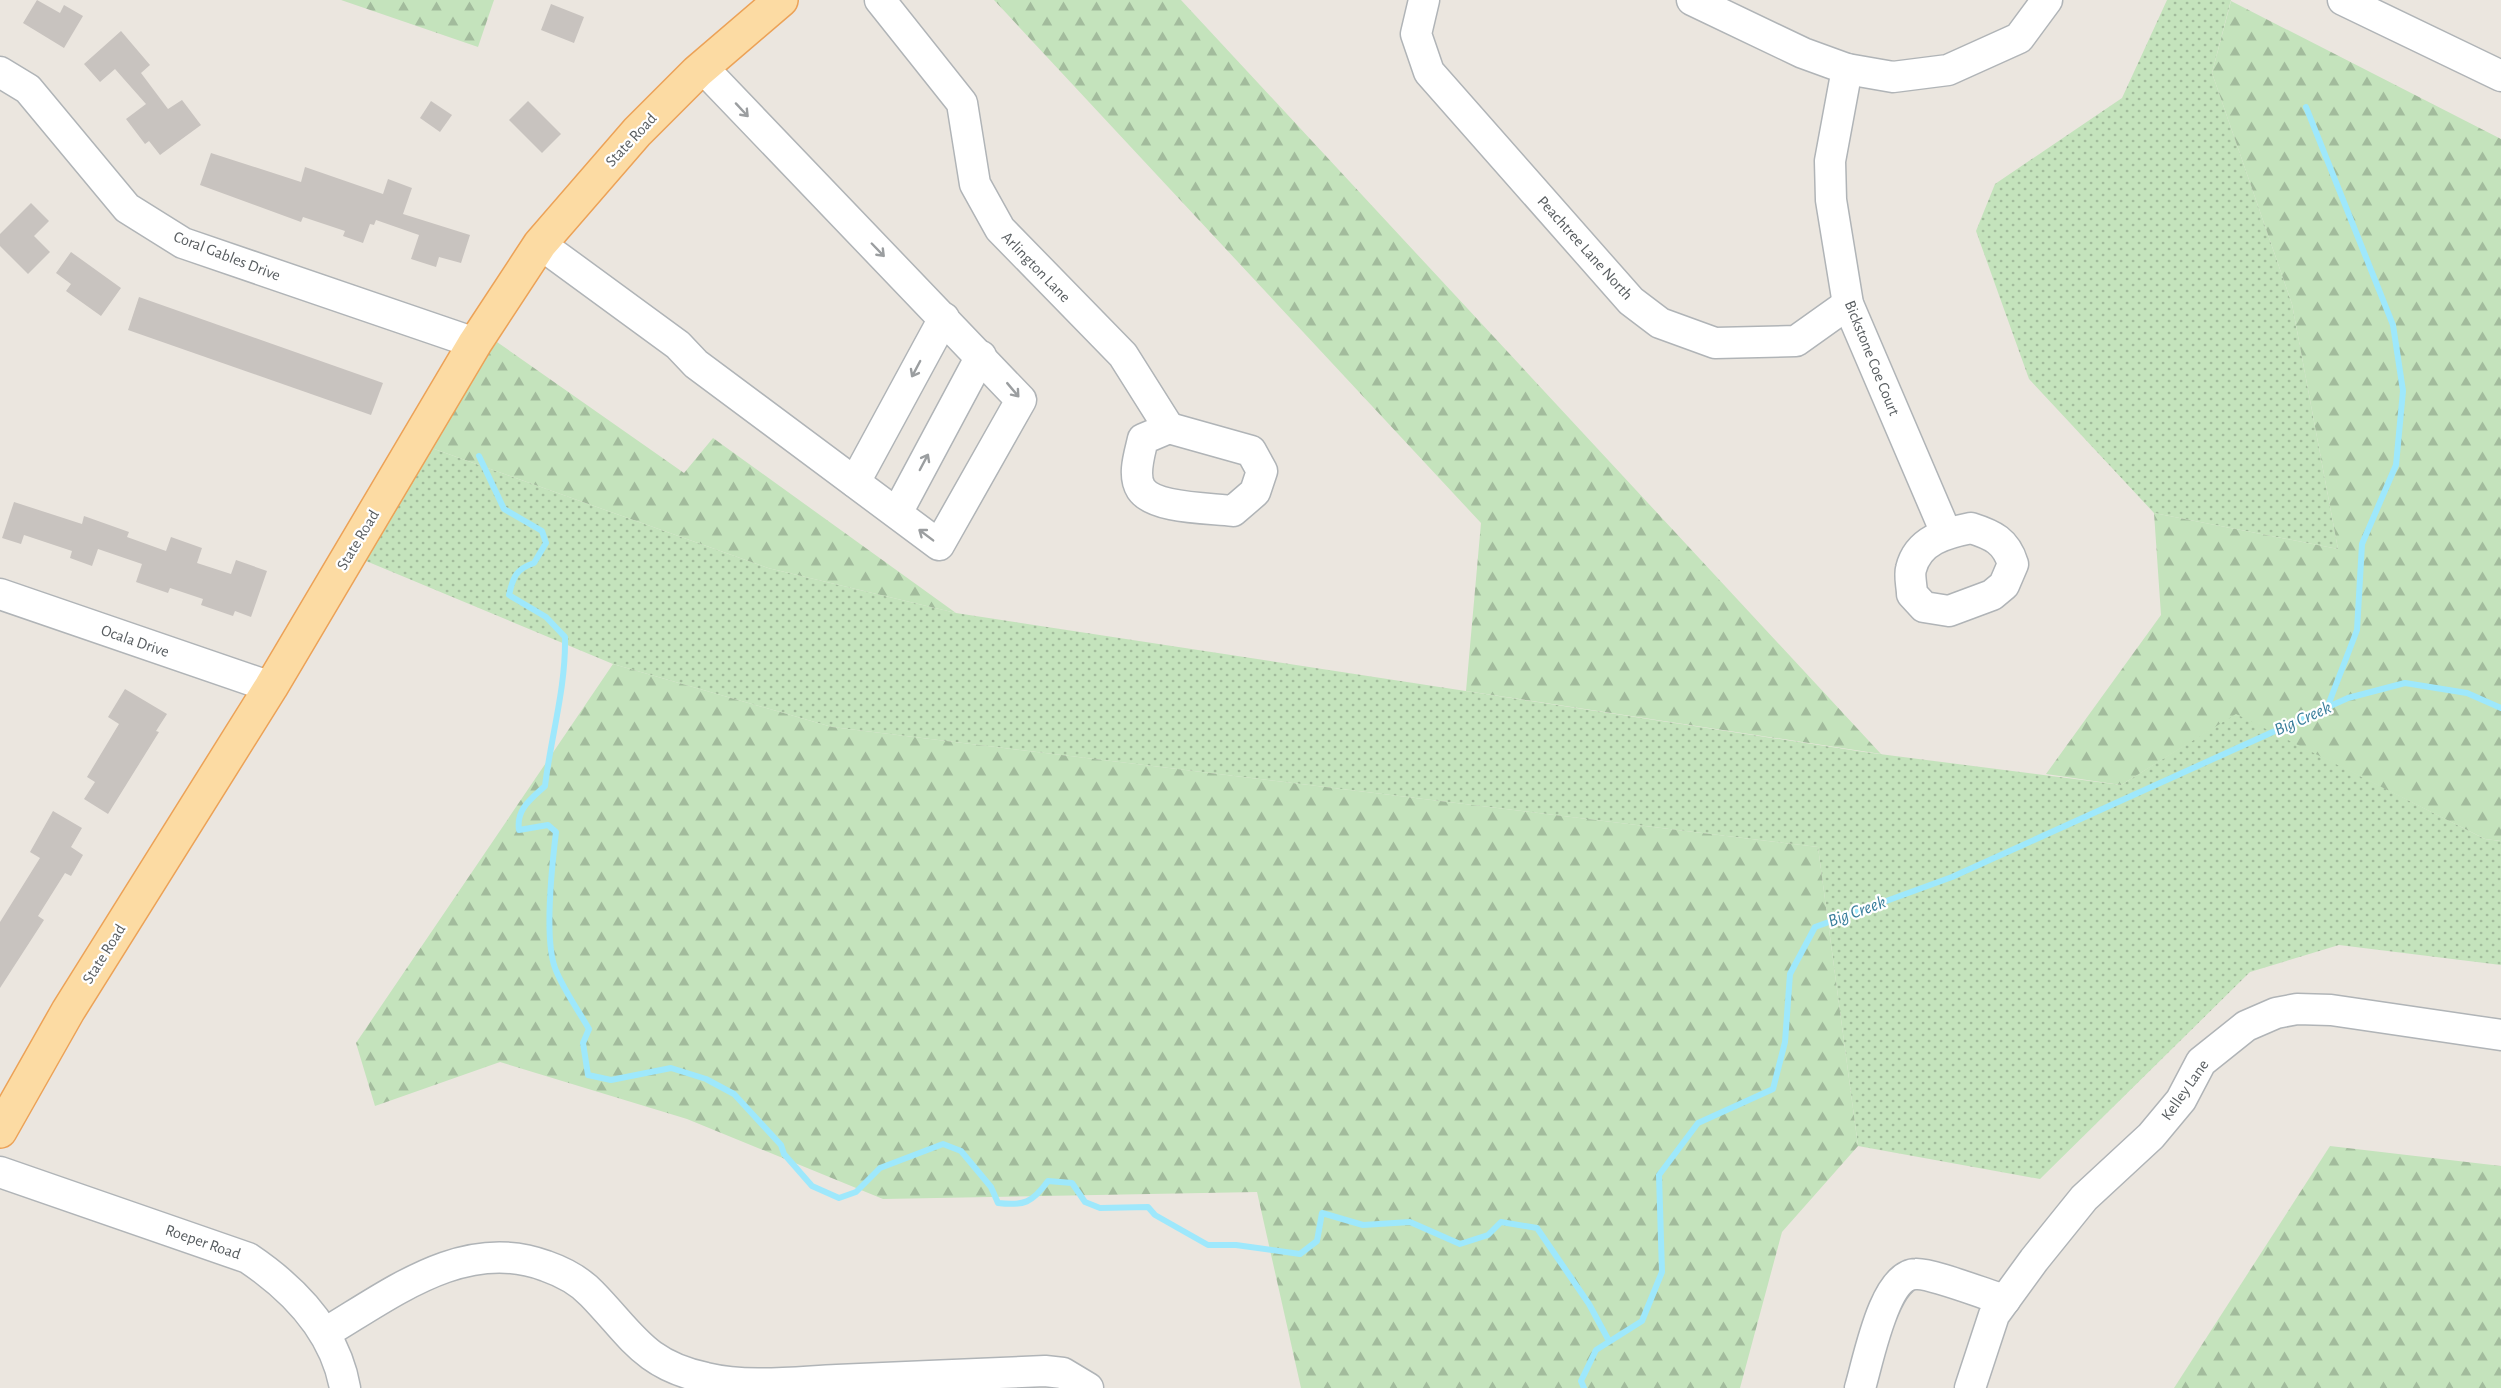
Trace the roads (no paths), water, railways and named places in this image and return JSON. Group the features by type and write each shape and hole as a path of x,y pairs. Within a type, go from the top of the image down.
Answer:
{"main road":[{"name":"State Road","path":"0,1131 68,1011 271,687 475,343 540,244 637,132 702,67 781,0"}],"street":[{"name":"Arlington Lane","path":"880,0 962,103 975,184 1000,229 1123,355 1169,428"},
{"name":"Peachtree Lane North","path":"1424,0 1416,34 1429,72 1631,300 1660,323 1715,343 1796,341 1848,304"},
{"path":"1692,0 1803,53 1847,69 1893,76 1948,70 2019,38 2047,0"},
{"path":"2343,0 2501,76"},
{"path":"540,244 678,345 696,364 939,545 1021,400 702,67"},
{"name":"Bickstone Coe Court","path":"1847,69 1830,161 1831,200 1848,304 1946,533"},
{"name":"Coral Gables Drive","path":"0,72 28,89 126,208 183,243 475,343"},
{"path":"848,477 944,318"},
{"path":"897,513 981,356"},
{"name":"Ocala Drive","path":"0,594 271,687"},
{"name":"Kelley Lane","path":"1970,1388 1994,1315 2005,1300 2084,1198 2151,1136 2181,1100 2201,1062 2246,1026 2276,1013 2297,1009 2331,1010 2501,1035"},
{"name":"Roeper Road","path":"0,1172 248,1258 280,1279 325,1333 345,1388"},
{"path":"325,1333 415,1280 438,1270 462,1261 514,1258 537,1263 576,1281 591,1293 635,1345 666,1364 705,1378 757,1383 1045,1371 1063,1373 1088,1388"},
{"path":"1860,1388 1889,1293 1901,1278 1917,1274 2005,1300"}],"waterway":[{"path":"2306,107 2393,325 2403,391 2396,465 2362,544 2357,630 2327,708"},
{"path":"479,456 504,509 542,531 546,543 534,563 516,574 509,595 546,617 565,637 561,693 545,786 522,810 519,830 548,825 556,832 549,920 552,955 562,984 589,1029 583,1043 588,1075 611,1080 671,1068 706,1079 734,1094 781,1145 784,1154 812,1186 839,1198 856,1192 880,1168 943,1144 961,1151 991,1187 998,1203 1015,1204 1027,1201 1037,1194 1048,1181 1072,1183 1085,1202 1100,1208 1148,1207 1155,1215 1208,1245 1236,1245 1300,1254 1317,1241 1322,1213 1363,1225 1410,1222 1460,1244 1488,1235 1501,1222 1537,1228 1589,1304 1609,1341"},
{"name":"Big Creek","path":"1584,1388 1581,1381 1596,1350 1642,1321 1662,1272 1659,1175 1698,1123 1773,1089 1785,1042 1790,974 1815,927 1952,877 2348,698 2405,683 2467,693 2501,708"}]}
